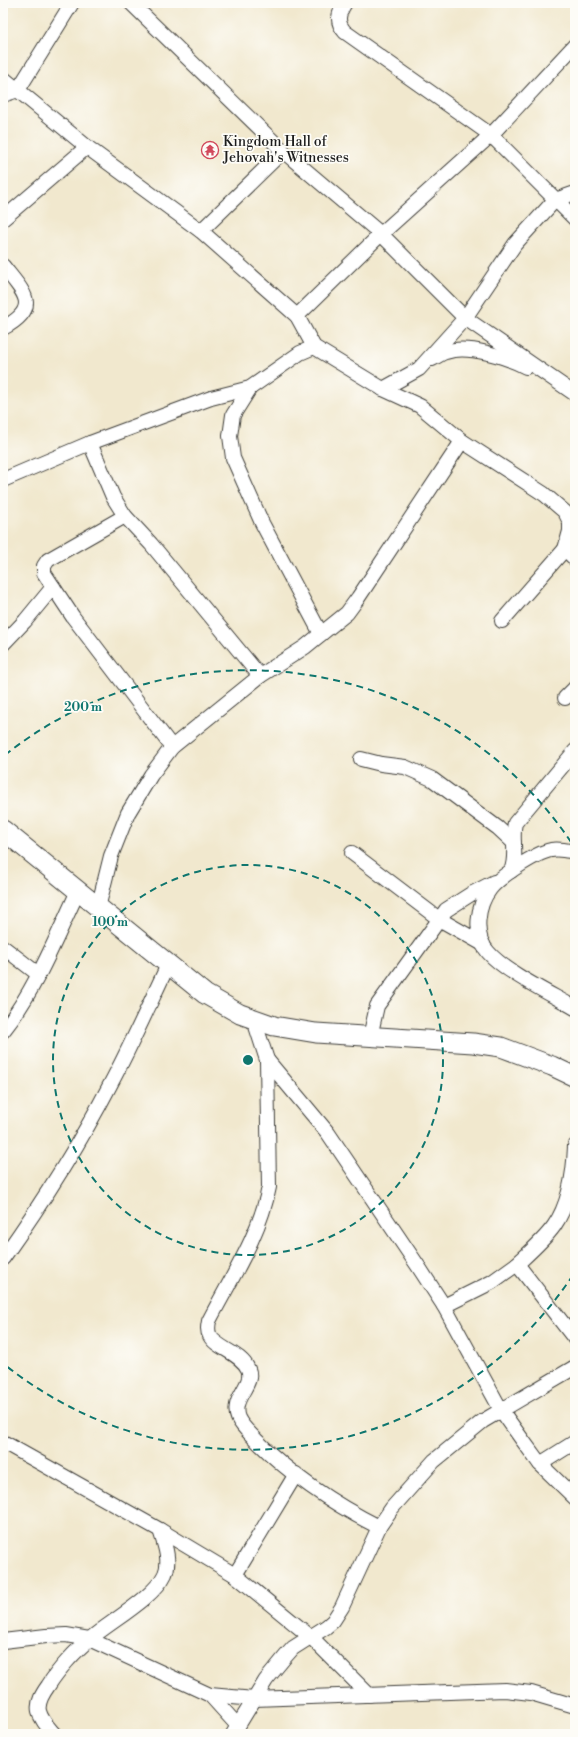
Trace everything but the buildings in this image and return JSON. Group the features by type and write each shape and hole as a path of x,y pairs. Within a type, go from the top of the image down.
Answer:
{"street":[{"path":"3,95 18,90 72,3"},
{"path":"131,3 283,151 381,234 465,318 575,394"},
{"path":"345,3 338,17 339,25 345,32 491,136 575,219"},
{"path":"297,316 381,234 491,136 575,45"},
{"path":"3,78 88,147 201,231 297,316 314,347 383,389 420,406 462,441 544,494 573,519 570,531 570,554 502,621"},
{"path":"3,219 88,147"},
{"path":"201,231 283,151"},
{"path":"420,369 465,318 515,244 556,200 575,193"},
{"path":"3,266 22,290 26,299 26,308 21,316 3,328"},
{"path":"3,480 90,443 211,398 250,388 300,353 314,347"},
{"path":"383,389 420,369 446,351 472,349 518,363 575,394"},
{"path":"250,388 233,415 230,436 233,458 262,522 321,634"},
{"path":"98,908 111,856 128,813 151,775 172,747 260,676 305,647 347,613 462,441"},
{"path":"90,443 113,497 125,516 151,544 260,676"},
{"path":"125,516 48,560 44,566 44,573 52,587 110,667 172,747"},
{"path":"3,644 25,622 52,587"},
{"path":"511,871 515,863 512,834 515,823 575,751"},
{"path":"361,759 381,764 405,767 432,779 498,828 514,844"},
{"path":"3,830 205,994 240,1014 274,1026 296,1030 501,1047 552,1066 575,1077"},
{"path":"370,1037 377,1006 446,910 511,871 551,850 572,851 575,854"},
{"path":"352,853 439,919 483,944"},
{"path":"498,880 489,891 479,912 479,937 483,944 488,952 508,968 575,1008"},
{"path":"3,1031 14,1018 38,974 78,892"},
{"path":"3,947 38,974"},
{"path":"3,1258 73,1150 110,1086 168,965"},
{"path":"254,1020 267,1060 269,1187 265,1207 249,1243 209,1321 208,1329 210,1337 245,1364 249,1371 248,1383 239,1397 236,1406 238,1418 248,1431 270,1453 296,1474 356,1515 379,1527"},
{"path":"267,1060 328,1133 418,1266 444,1306 501,1410 540,1464 575,1498"},
{"path":"444,1306 492,1282 517,1264 554,1226 564,1207 570,1189 574,1166 575,1146"},
{"path":"517,1264 575,1339"},
{"path":"210,1695 236,1730 266,1680 285,1657 293,1648 312,1638 329,1624 342,1607 379,1527 392,1508 434,1461 483,1421 575,1367"},
{"path":"3,1442 160,1530 235,1576 312,1638 369,1695"},
{"path":"540,1464 575,1442"},
{"path":"235,1576 296,1474"},
{"path":"54,1734 43,1722 39,1711 41,1697 53,1677 89,1639 155,1589 166,1573 168,1560 160,1530"},
{"path":"3,1641 59,1635 89,1639 210,1695 254,1699 505,1690 531,1693 575,1706"}],"place":[{"name":"Kingdom Hall of Jehovah's Witnesses","path":"210,150"}]}
